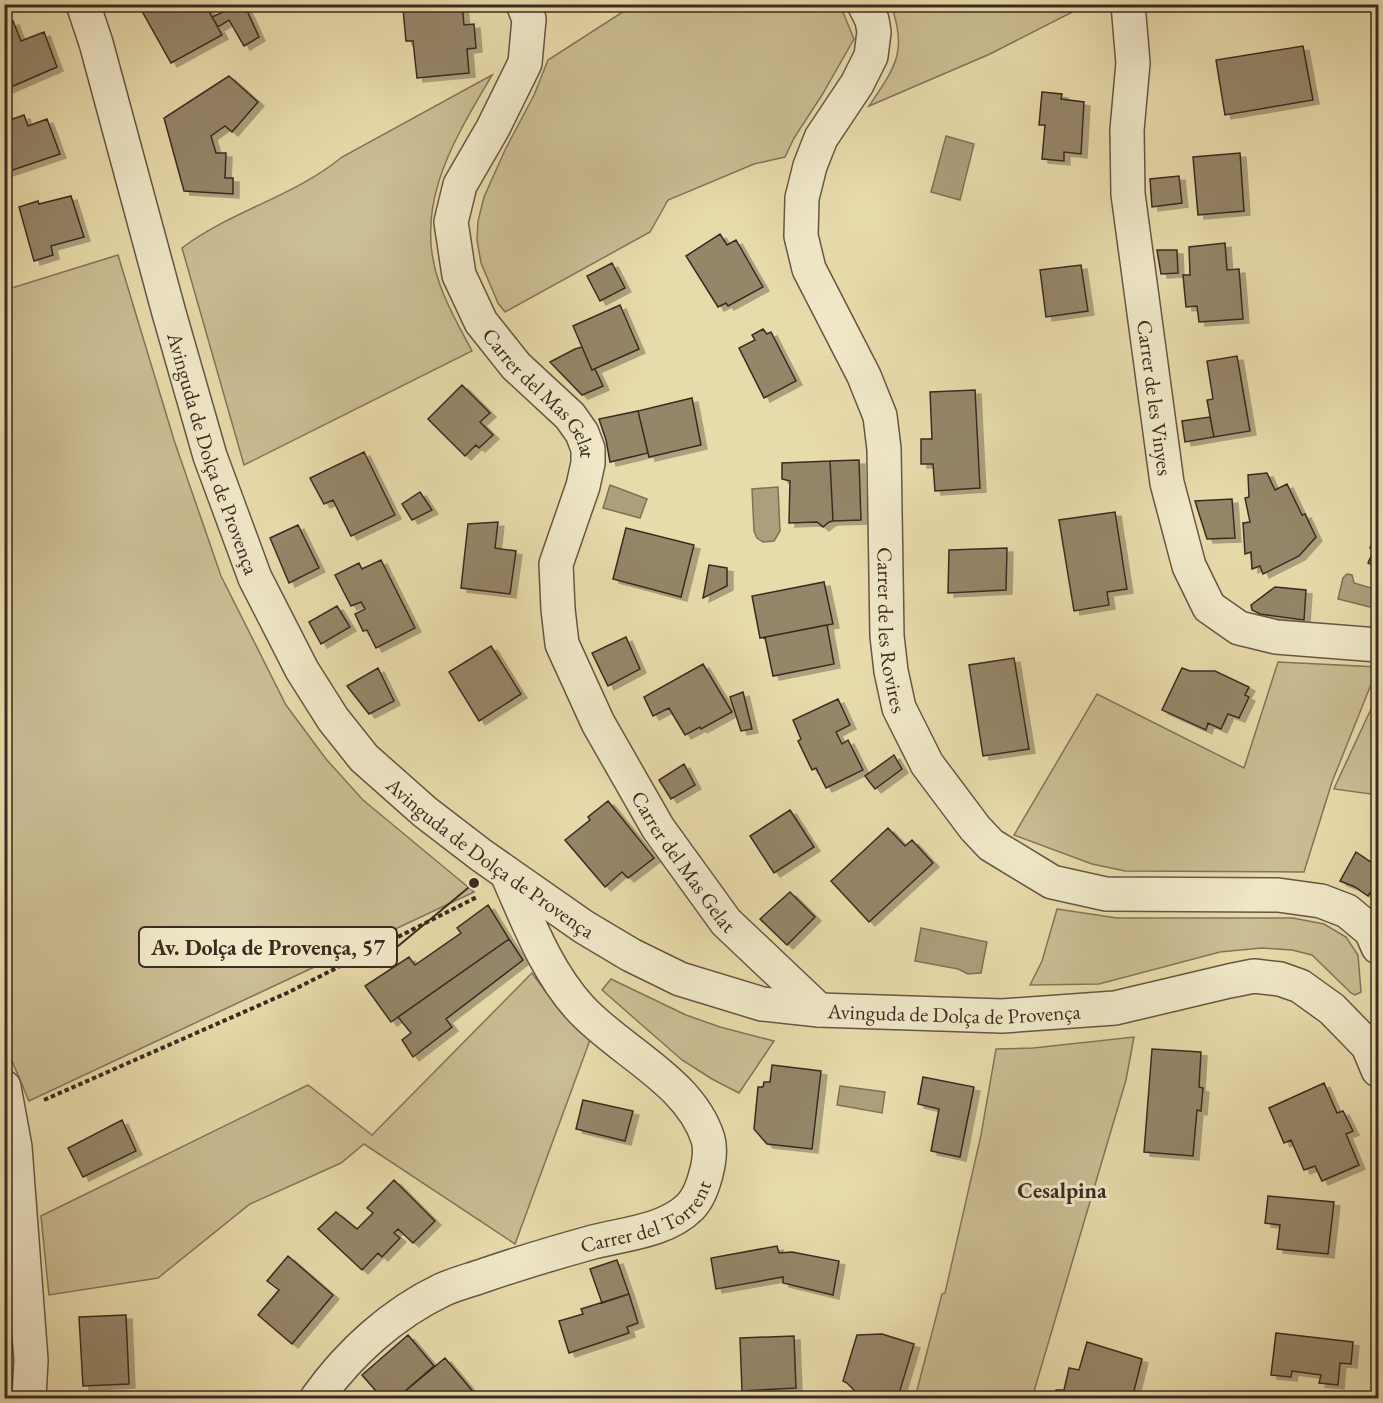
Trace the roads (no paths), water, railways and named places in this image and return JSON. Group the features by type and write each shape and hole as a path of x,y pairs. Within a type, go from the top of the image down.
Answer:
{"street":[{"name":"Avinguda de Dolça de Provença","path":"83,4 96,43 207,445 260,587 302,670 333,719 364,758 425,812 584,927 631,955 680,979 762,1004 819,1010 1002,1016 1104,1008 1254,976 1280,979 1300,986 1332,1009 1375,1046"},
{"name":"Carrer del Mas Gelat","path":"523,4 529,19 525,63 493,128 460,186 451,222 459,275 481,322 516,366 570,416 582,433 588,449 588,463 583,486 556,564 562,644 598,723 658,828 726,922 819,1010"},
{"name":"Carrer de les Rovires","path":"864,4 872,20 874,32 871,56 857,84 821,138 810,166 802,198 801,236 809,269 864,376 880,416 884,449 887,636 891,670 899,708 927,764 975,828 991,845 1052,882 1106,894 1278,895 1321,901 1347,911 1371,931 1378,947"},
{"name":"Carrer de les Vinyes","path":"1128,4 1133,63 1127,130 1128,194 1167,483 1189,566 1209,607 1239,628 1276,638 1378,645"},
{"name":"Carrer del Torrent","path":"317,1398 360,1347 399,1314 443,1289 668,1222 690,1207 702,1186 709,1165 708,1141 693,1108 673,1087 580,1008 545,959 506,872"},
{"path":"8,1101 14,1138 31,1360 29,1398"}],"place":[{"name":"Av. Dolça de Provença, 57","path":"474,883"}],"district":[{"name":"Cesalpina","path":"1062,1190"}]}
